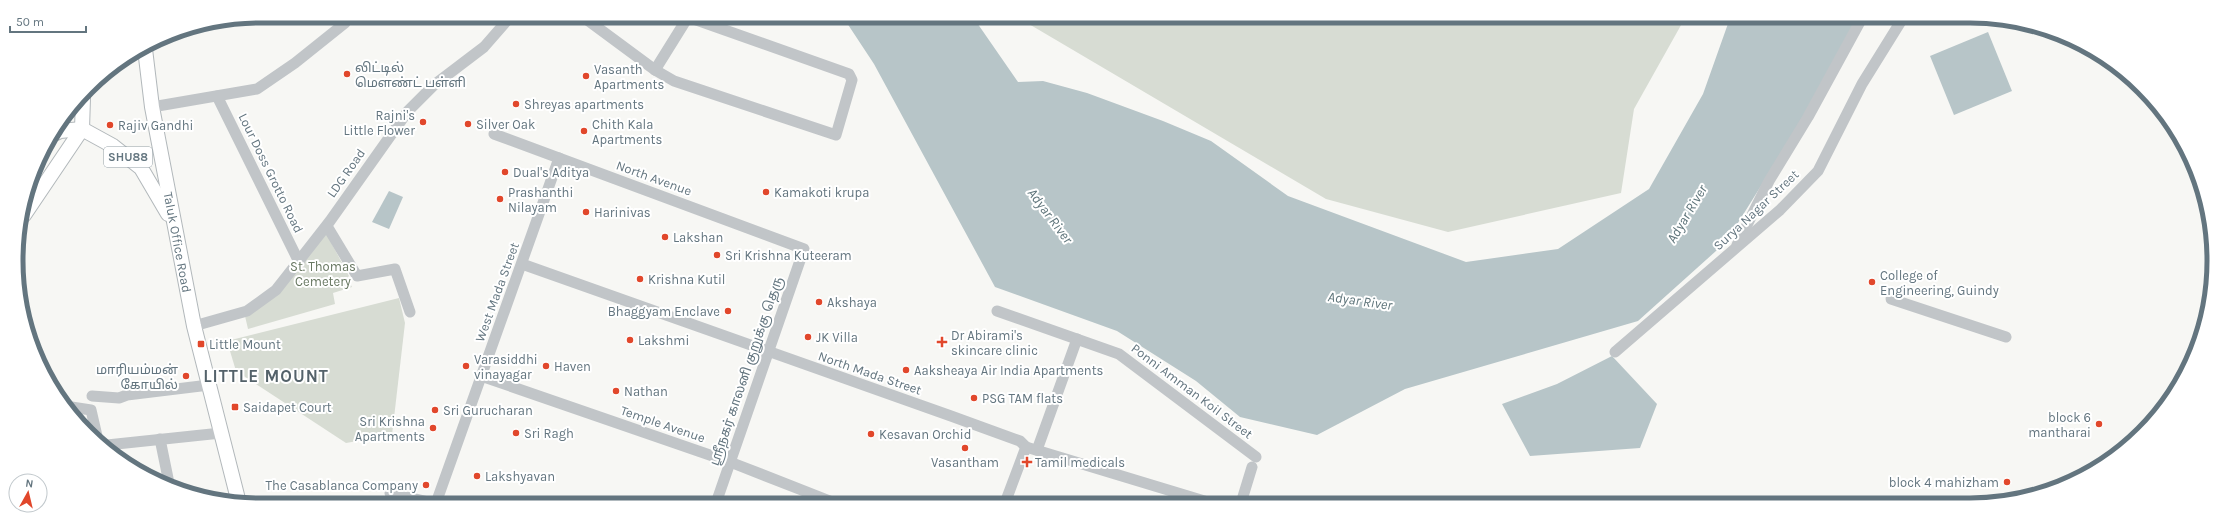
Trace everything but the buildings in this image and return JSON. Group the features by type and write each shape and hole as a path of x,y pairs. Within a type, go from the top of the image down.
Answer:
{"main road":[{"name":"Taluk Office Road","path":"145,53 152,107 194,326 237,496"},
{"path":"29,207 82,129 83,103"},
{"path":"62,131 82,129"},
{"name":"SHU88","path":"82,129 112,146 141,168 174,223"}],"street":[{"path":"152,107 257,89 295,63 345,23"},
{"name":"LDG Road","path":"194,326 247,311 276,290 327,226 408,111 434,85 484,47 505,23"},
{"path":"591,23 655,70 674,81 836,136 852,80 849,74 705,23"},
{"path":"655,70 684,23"},
{"path":"1735,249 1768,181 1808,117 1859,23"},
{"name":"Surya Nagar Street","path":"1615,352 1780,210 1818,171 1862,84 1901,23"},
{"name":"Lour Doss Grotto Road","path":"217,96 299,262"},
{"name":"North Avenue","path":"494,134 804,249"},
{"name":"West Mada Street","path":"437,498 482,376 559,158"},
{"path":"327,226 357,276 395,269 410,312"},
{"name":"ஸ்ரீநகர் காலனி குறுக்கு தெரு","path":"718,498 804,249"},
{"name":"North Mada Street","path":"522,264 951,416 1032,448 1195,498"},
{"path":"1891,299 2006,337"},
{"name":"Ponni Amman Koil Street","path":"996,311 1119,354 1254,462 1243,498"},
{"path":"1007,498 1032,448 1077,339"},
{"name":"Temple Avenue","path":"482,376 730,462 822,498"},
{"path":"92,396 119,398 127,395 209,385"},
{"path":"74,407 91,410 96,431"},
{"path":"111,445 221,433"},
{"path":"160,440 168,479"},
{"path":"390,493 412,498"}],"green space":[{"path":"1027,23 1682,23 1634,109 1621,193 1448,232 1326,199"},
{"name":"St. Thomas Cemetery","path":"326,233 349,276 347,278 352,287 333,293 335,304 248,329 245,316"},
{"path":"399,298 405,323 392,435 346,443 236,371 227,341"}],"water":[{"name":"Adyar River","path":"847,23 977,23 1018,82 1043,81 1087,93 1163,121 1211,141 1288,196 1466,262 1558,249 1649,189 1703,94 1728,23 1863,23 1726,242 1638,321 1405,389 1317,435 1240,417 1196,381 1117,331 995,287 874,64"},
{"path":"1988,32 2012,91 1954,115 1930,56"},
{"path":"389,191 403,197 389,229 372,222"},
{"path":"1612,356 1657,404 1640,448 1530,456 1502,404 1557,384"}],"place":[{"name":"லிட்டில் மௌண்ட் பள்ளி","path":"347,74"},
{"name":"Vasanth Apartments","path":"586,76"},
{"name":"Shreyas apartments","path":"516,104"},
{"name":"Rajni's Little Flower","path":"423,122"},
{"name":"Silver Oak","path":"468,124"},
{"name":"Rajiv Gandhi","path":"110,125"},
{"name":"Chith Kala Apartments","path":"584,131"},
{"name":"Dual's Aditya","path":"505,172"},
{"name":"Kamakoti krupa","path":"766,192"},
{"name":"Prashanthi Nilayam","path":"500,199"},
{"name":"Harinivas","path":"586,212"},
{"name":"Lakshan","path":"665,237"},
{"name":"Sri Krishna Kuteeram","path":"717,255"},
{"name":"Krishna Kutil","path":"640,279"},
{"name":"College of Engineering, Guindy","path":"1872,282"},
{"name":"Akshaya","path":"819,302"},
{"name":"Bhaggyam Enclave","path":"728,311"},
{"name":"JK Villa","path":"808,337"},
{"name":"Lakshmi","path":"630,340"},
{"name":"Dr Abirami's skincare clinic","path":"942,342"},
{"name":"Little Mount","path":"201,344"},
{"name":"Varasiddhi vinayagar","path":"466,366"},
{"name":"Haven","path":"546,366"},
{"name":"Aaksheaya Air India Apartments","path":"906,370"},
{"name":"மாரியம்மன் கோயில்","path":"186,376"},
{"name":"Nathan","path":"616,391"},
{"name":"PSG TAM flats","path":"974,398"},
{"name":"Saidapet Court","path":"235,407"},
{"name":"Sri Gurucharan","path":"435,410"},
{"name":"block 6 mantharai","path":"2099,424"},
{"name":"Sri Krishna Apartments","path":"433,428"},
{"name":"Sri Ragh","path":"516,433"},
{"name":"Kesavan Orchid","path":"871,434"},
{"name":"Vasantham","path":"965,448"},
{"name":"Tamil medicals","path":"1027,462"},
{"name":"Lakshyavan","path":"477,476"},
{"name":"block 4 mahizham","path":"2007,482"},
{"name":"The Casablanca Company","path":"426,485"}],"district":[{"name":"LITTLE MOUNT","path":"266,376"}]}
